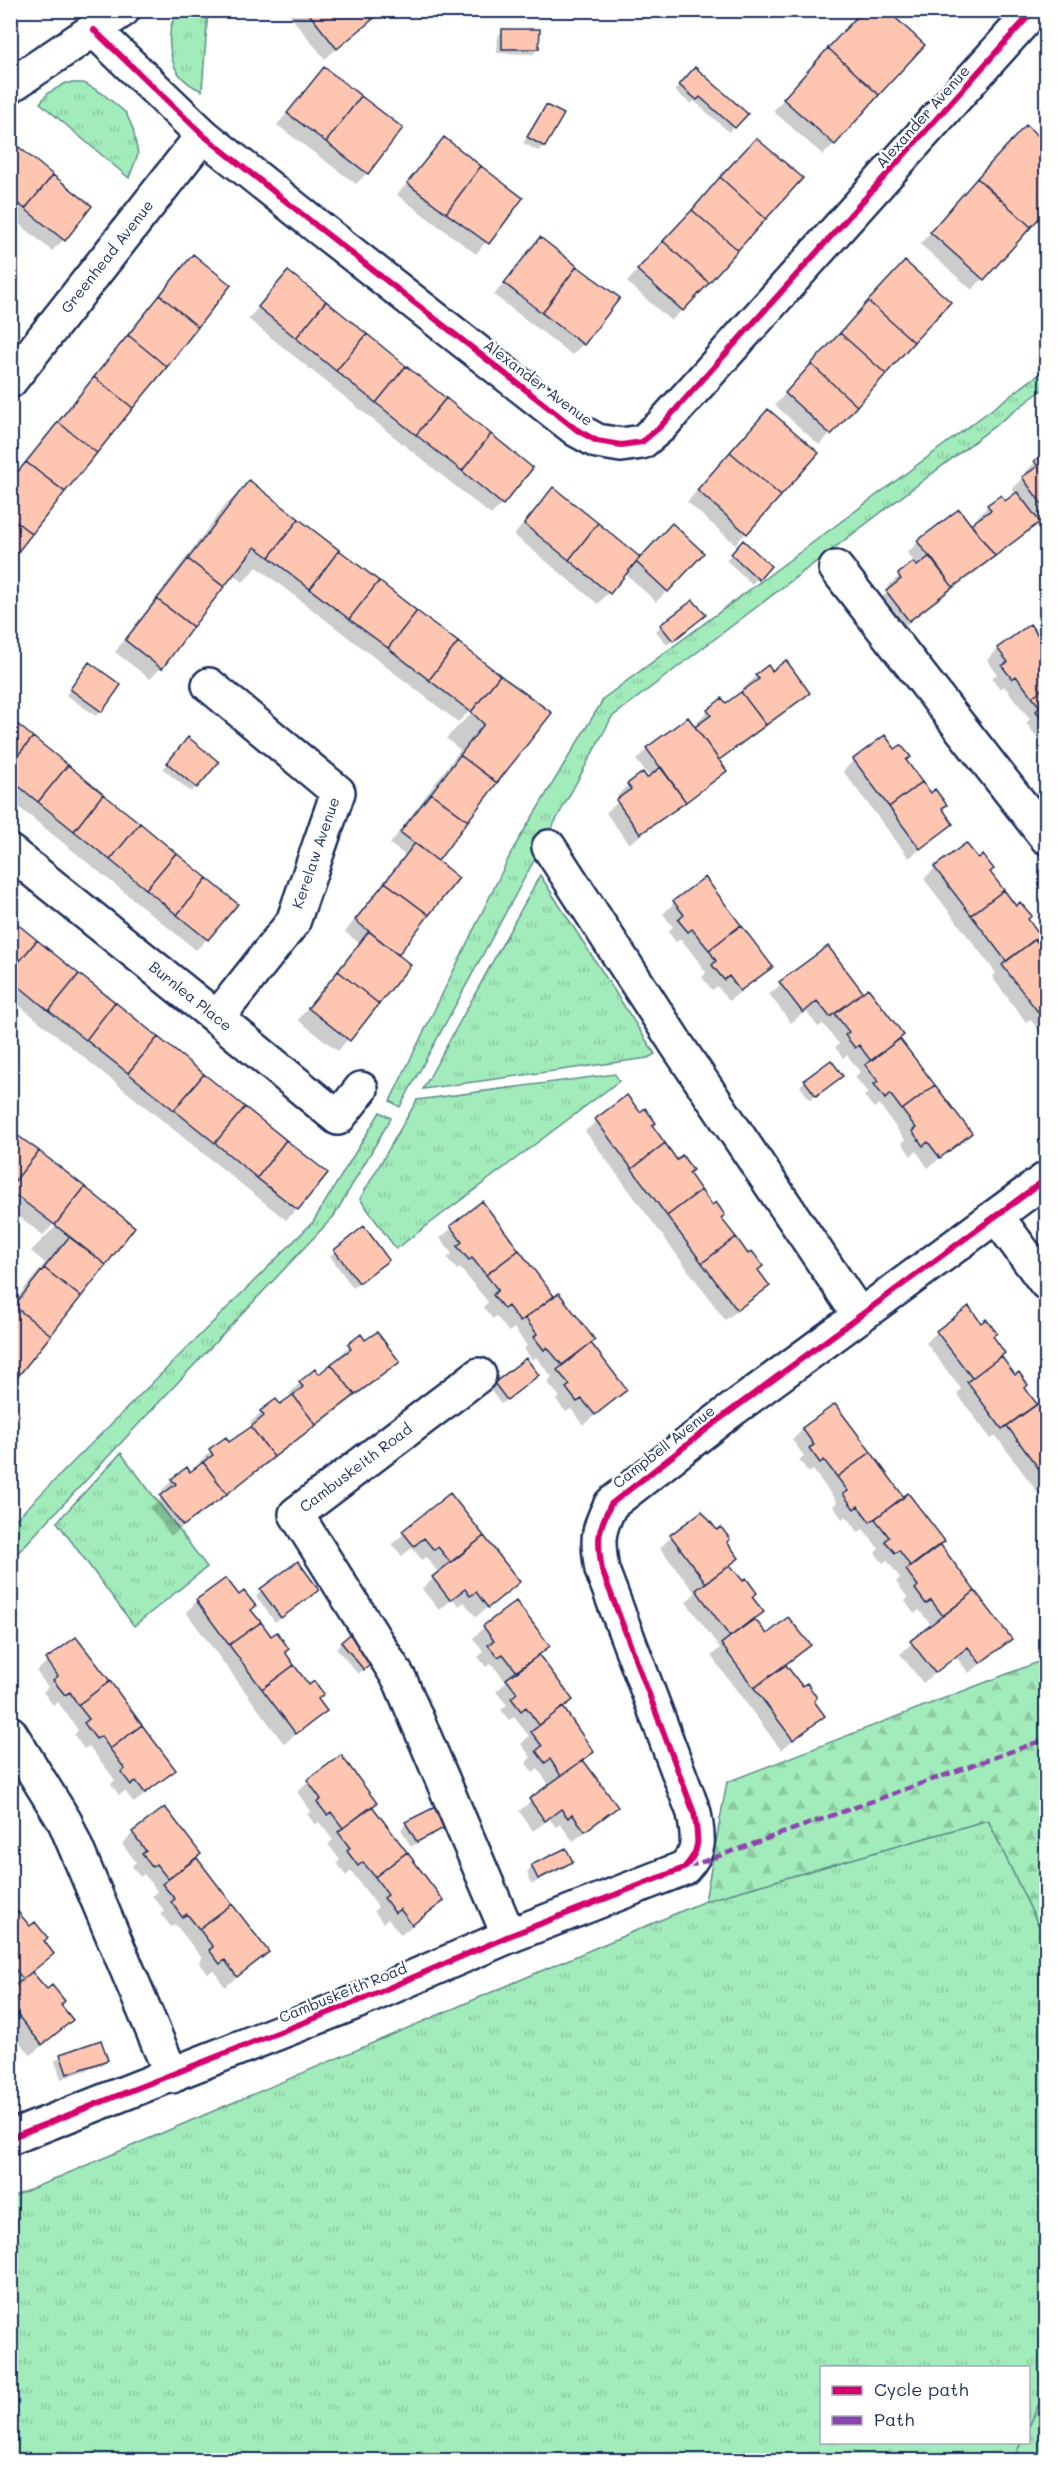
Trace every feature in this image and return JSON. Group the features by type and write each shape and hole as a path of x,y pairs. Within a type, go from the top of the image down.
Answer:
{"street":[{"path":"10,86 123,10"},
{"name":"Alexander Avenue","path":"94,30 203,135 318,227 577,430 597,441 621,445 642,442 661,426 1034,10"},
{"name":"Greenhead Avenue","path":"10,381 203,135"},
{"path":"836,568 1047,837"},
{"name":"Kerelaw Avenue","path":"209,685 338,792 293,922 217,1018"},
{"path":"549,847 677,1045 859,1315"},
{"name":"Burnlea Place","path":"10,852 338,1118 361,1089"},
{"name":"Campbell Avenue","path":"684,1869 694,1858 699,1845 694,1813 602,1570 597,1543 603,1519 611,1504 725,1415 1047,1179"},
{"path":"998,1217 1047,1283"},
{"name":"Cambuskeith Road","path":"479,1375 296,1514 400,1680 509,1936"},
{"path":"10,1733 65,1822 171,2076"},
{"name":"Cambuskeith Road","path":"10,2139 356,2002 509,1936 684,1869"}],"green space":[{"path":"179,11 208,11 202,91 181,77 172,60 170,33"},
{"path":"66,83 84,83 102,93 126,113 133,129 138,154 129,178 40,103 48,93"},
{"path":"1046,369 1046,387 612,717 400,1107 390,1101 513,849 604,698"},
{"path":"540,875 655,1054 648,1058 423,1089"},
{"path":"615,1074 619,1081 396,1249 360,1199 417,1100"},
{"path":"380,1112 391,1118 334,1216 11,1560 11,1524 313,1222"},
{"path":"121,1453 207,1567 134,1626 57,1522"},
{"path":"1046,1659 1046,1941 988,1820 705,1901 727,1782"},
{"path":"988,1820 1046,1941 1046,2388 1030,2425 1030,2366 820,2366 820,2444 1021,2444 1013,2460 11,2460 10,2198 705,1901"},
{"path":"1046,2388 1046,2460 1013,2460 1021,2444 1030,2444 1030,2425"}],"building":[{"path":"306,10 363,10 372,20 337,49"},
{"path":"363,10 384,10 372,20"},
{"path":"863,10 887,10 925,45 879,95 828,48"},
{"path":"502,29 540,29 539,49 502,49"},
{"path":"828,48 879,95 835,145 783,99"},
{"path":"324,67 361,96 326,142 287,113"},
{"path":"695,67 748,114 735,128 700,97 697,100 679,85"},
{"path":"361,96 403,128 368,174 326,142"},
{"path":"546,105 564,114 545,147 527,137"},
{"path":"1026,125 1046,143 1046,211 1031,227 977,178"},
{"path":"444,137 481,166 446,213 407,183"},
{"path":"756,138 803,178 766,219 720,177"},
{"path":"14,143 53,175 25,209 10,197 10,148"},
{"path":"481,166 523,198 489,244 446,213"},
{"path":"53,175 92,206 65,241 25,209"},
{"path":"720,177 766,219 738,250 692,210"},
{"path":"977,178 1031,227 984,280 930,232"},
{"path":"692,210 738,250 709,283 663,241"},
{"path":"540,237 577,266 542,313 504,283"},
{"path":"663,241 709,283 683,311 637,270"},
{"path":"193,254 231,285 198,327 160,295"},
{"path":"905,261 951,302 914,342 868,301"},
{"path":"577,266 620,298 584,345 542,313"},
{"path":"288,271 326,301 296,338 258,307"},
{"path":"160,295 198,327 167,367 128,335"},
{"path":"326,301 367,334 336,371 296,338"},
{"path":"868,301 914,342 886,374 840,333"},
{"path":"840,333 886,374 857,406 811,364"},
{"path":"367,334 406,366 376,403 336,371"},
{"path":"128,335 167,367 133,408 94,377"},
{"path":"811,364 857,406 831,435 785,393"},
{"path":"406,366 446,398 416,435 376,403"},
{"path":"94,377 133,408 97,453 58,422"},
{"path":"446,398 491,434 462,471 416,435"},
{"path":"768,409 819,453 781,496 730,452"},
{"path":"58,422 97,453 65,492 26,462"},
{"path":"491,434 533,468 503,505 462,471"},
{"path":"1046,451 1046,510 1022,477 1038,466 1034,461"},
{"path":"730,452 781,496 747,534 697,490"},
{"path":"26,462 65,492 32,534 10,517 10,481"},
{"path":"249,480 299,519 269,557 255,547 224,587 188,559"},
{"path":"553,487 598,523 569,560 524,524"},
{"path":"1017,492 1040,522 995,556 971,524 991,510 987,505 1001,495 1005,501"},
{"path":"959,509 995,556 953,587 917,541"},
{"path":"10,517 32,534 10,562"},
{"path":"299,519 339,550 310,589 269,557"},
{"path":"598,523 640,557 610,594 569,560"},
{"path":"672,523 704,553 668,592 636,562"},
{"path":"743,540 771,566 759,580 731,554"},
{"path":"339,550 379,581 349,619 310,589"},
{"path":"930,556 953,587 909,621 886,591 901,579 898,574 913,562 917,566"},
{"path":"188,559 224,587 193,627 157,599"},
{"path":"379,581 417,611 388,648 349,619"},
{"path":"157,599 193,627 162,669 125,640"},
{"path":"693,600 706,615 673,641 660,625"},
{"path":"417,611 458,642 429,680 388,648"},
{"path":"1030,624 1046,647 1046,686 1032,697 1016,676 1012,679 1002,666 1008,662 997,648"},
{"path":"458,642 500,675 471,712 429,680"},
{"path":"786,660 810,693 766,725 741,692 759,679 755,675 768,665 772,671"},
{"path":"89,662 121,685 102,712 70,689"},
{"path":"500,675 552,713 497,783 460,755 484,724 471,712"},
{"path":"1046,686 1046,725 1036,711 1040,707 1032,697"},
{"path":"741,692 766,725 719,760 695,727 711,715 707,710 722,698 726,703"},
{"path":"688,717 727,771 686,802 646,748"},
{"path":"10,718 33,737 10,765"},
{"path":"885,735 895,749 901,745 911,757 906,760 922,782 889,807 853,759"},
{"path":"33,737 68,765 38,802 10,779 10,765"},
{"path":"188,737 219,762 197,788 167,763"},
{"path":"460,755 497,783 468,821 431,793"},
{"path":"68,765 103,794 74,831 38,802"},
{"path":"661,767 686,802 640,834 616,800 631,789 627,784 643,772 647,778"},
{"path":"922,782 931,793 935,789 947,805 942,808 953,824 920,849 889,807"},
{"path":"431,793 468,821 438,861 400,832"},
{"path":"103,794 140,823 110,860 74,831"},
{"path":"140,823 176,853 146,889 110,860"},
{"path":"415,843 459,878 429,915 385,882"},
{"path":"966,843 978,858 983,855 994,869 990,872 1004,890 971,915 934,867"},
{"path":"176,853 207,878 177,915 146,889"},
{"path":"705,877 741,925 709,950 692,929 688,932 678,920 684,915 673,901"},
{"path":"207,878 238,904 208,940 177,915"},
{"path":"385,882 429,915 398,955 355,920"},
{"path":"1004,890 1016,906 1020,902 1032,916 1028,919 1040,936 1006,961 971,915"},
{"path":"10,918 37,940 10,973"},
{"path":"741,925 773,967 740,991 729,976 724,980 712,965 716,961 709,950"},
{"path":"369,931 411,965 379,1004 338,971"},
{"path":"1035,939 1046,954 1046,1005 1038,1012 1002,965"},
{"path":"37,940 79,974 49,1011 10,979 10,973"},
{"path":"828,946 863,992 830,1017 817,1001 803,1013 779,982"},
{"path":"338,971 379,1004 350,1041 308,1008"},
{"path":"79,974 115,1002 86,1040 49,1011"},
{"path":"868,988 904,1035 871,1061 859,1045 855,1048 845,1035 849,1032 835,1014"},
{"path":"115,1002 158,1037 128,1073 86,1040"},
{"path":"158,1037 204,1074 174,1110 128,1073"},
{"path":"900,1039 935,1085 902,1110 890,1094 885,1099 874,1084 878,1081 865,1065"},
{"path":"831,1060 843,1076 816,1096 804,1080"},
{"path":"204,1074 245,1107 215,1143 174,1110"},
{"path":"935,1085 972,1133 940,1158 928,1142 923,1146 912,1131 916,1128 902,1110"},
{"path":"627,1095 640,1112 645,1108 656,1123 652,1125 665,1143 632,1169 595,1119"},
{"path":"245,1107 286,1140 257,1178 215,1143"},
{"path":"10,1130 39,1151 10,1187"},
{"path":"286,1140 328,1173 298,1210 257,1178"},
{"path":"665,1143 677,1160 682,1155 693,1170 689,1173 701,1190 667,1216 632,1169"},
{"path":"39,1151 85,1187 55,1225 10,1191 10,1187"},
{"path":"85,1187 135,1227 106,1265 55,1225"},
{"path":"701,1190 712,1205 716,1202 725,1215 721,1218 736,1237 702,1263 667,1216"},
{"path":"482,1201 519,1250 486,1275 472,1258 469,1260 457,1246 462,1242 450,1226"},
{"path":"364,1226 389,1260 359,1283 334,1250"},
{"path":"69,1237 106,1265 81,1297 44,1268"},
{"path":"736,1237 748,1254 752,1251 763,1266 758,1270 770,1286 737,1310 702,1263"},
{"path":"519,1250 554,1296 520,1322 508,1306 504,1309 493,1295 498,1290 486,1275"},
{"path":"44,1268 81,1297 51,1335 14,1306"},
{"path":"559,1293 595,1340 562,1365 547,1347 544,1350 534,1337 537,1334 525,1318"},
{"path":"14,1306 51,1335 20,1374 10,1366 10,1311"},
{"path":"969,1306 981,1323 986,1319 997,1333 993,1336 1005,1353 972,1378 936,1331"},
{"path":"377,1332 400,1362 355,1395 331,1364 351,1349 348,1344 361,1334 365,1340"},
{"path":"591,1343 627,1390 595,1415 582,1399 577,1402 566,1388 570,1385 557,1370"},
{"path":"1001,1356 1015,1375 1019,1372 1028,1385 1025,1388 1037,1404 1002,1429 967,1382"},
{"path":"526,1358 539,1375 507,1400 494,1383"},
{"path":"331,1364 355,1395 316,1425 293,1395 303,1387 299,1382 315,1369 319,1374"},
{"path":"10,1366 20,1374 10,1387"},
{"path":"293,1395 316,1425 274,1457 251,1427 264,1416 260,1411 276,1399 280,1404"},
{"path":"1042,1401 1046,1407 1046,1469 1042,1473 1007,1426"},
{"path":"835,1404 871,1452 837,1477 824,1460 820,1463 809,1448 814,1445 802,1428"},
{"path":"251,1427 274,1457 227,1494 203,1462 213,1455 209,1449 226,1437 229,1442"},
{"path":"871,1452 904,1497 870,1522 858,1506 854,1509 843,1494 848,1491 837,1477"},
{"path":"203,1462 227,1494 183,1526 160,1496 176,1484 171,1479 187,1467 190,1472"},
{"path":"450,1493 484,1536 451,1563 438,1547 434,1550 424,1538 414,1546 402,1531"},
{"path":"908,1493 945,1541 911,1567 899,1550 895,1553 885,1541 889,1537 875,1519"},
{"path":"702,1511 717,1530 721,1527 730,1539 727,1542 739,1558 706,1583 670,1535"},
{"path":"484,1536 520,1582 488,1608 476,1592 470,1596 465,1589 450,1600 432,1577"},
{"path":"940,1544 975,1591 943,1616 931,1600 926,1604 915,1589 918,1586 906,1570"},
{"path":"298,1561 319,1590 281,1618 260,1589"},
{"path":"730,1565 743,1581 746,1578 757,1593 752,1597 764,1612 730,1637 696,1590"},
{"path":"226,1578 239,1595 244,1591 256,1606 251,1610 261,1622 229,1645 196,1600"},
{"path":"975,1591 1012,1639 980,1663 968,1647 935,1673 910,1641"},
{"path":"516,1601 550,1646 517,1672 503,1654 498,1657 488,1645 494,1641 483,1626"},
{"path":"788,1617 811,1645 754,1688 721,1644 754,1618 767,1634"},
{"path":"261,1622 271,1636 277,1632 289,1649 285,1652 294,1665 262,1689 229,1645"},
{"path":"355,1630 379,1658 364,1670 341,1642"},
{"path":"76,1637 110,1681 78,1705 70,1692 65,1695 53,1680 58,1676 46,1659"},
{"path":"539,1655 573,1700 539,1725 526,1707 521,1711 511,1698 517,1693 506,1679"},
{"path":"294,1665 309,1685 314,1681 324,1694 318,1699 327,1711 296,1734 262,1689"},
{"path":"786,1665 802,1686 807,1683 817,1698 814,1701 825,1716 793,1740 754,1688"},
{"path":"110,1681 142,1725 110,1749 101,1736 96,1739 84,1723 89,1719 78,1705"},
{"path":"563,1707 594,1752 561,1776 550,1759 545,1763 536,1751 542,1746 531,1732"},
{"path":"142,1725 176,1770 145,1793 136,1781 131,1785 121,1772 125,1769 110,1749"},
{"path":"341,1755 377,1803 343,1828 331,1812 327,1815 317,1802 321,1799 307,1780"},
{"path":"583,1760 618,1807 585,1831 572,1814 568,1818 561,1809 545,1821 529,1799"},
{"path":"372,1806 407,1852 375,1877 363,1862 358,1866 347,1851 350,1848 338,1832"},
{"path":"165,1807 201,1854 168,1879 156,1864 152,1867 142,1854 146,1851 132,1832"},
{"path":"435,1807 446,1827 417,1842 405,1822"},
{"path":"566,1848 573,1862 538,1879 531,1865"},
{"path":"407,1852 444,1901 412,1925 400,1909 395,1913 384,1898 388,1895 375,1877"},
{"path":"197,1858 232,1904 199,1929 187,1914 182,1917 171,1902 175,1899 162,1884"},
{"path":"10,1903 18,1912 10,1918"},
{"path":"232,1904 269,1952 237,1977 225,1960 220,1964 209,1950 213,1947 199,1929"},
{"path":"18,1912 30,1926 35,1922 48,1938 44,1941 54,1954 23,1979 10,1963 10,1918"},
{"path":"32,1972 47,1989 52,1985 65,2001 61,2005 73,2020 42,2045 10,2006 10,1990"},
{"path":"101,2040 108,2060 67,2074 60,2054"}],"marked path":[{"path":"688,1867 1046,1739"}],"cycle path":[{"path":"94,30 203,135 318,227 577,430 597,441 621,445 642,442 661,426 1034,10"},
{"path":"10,2138 356,2002 509,1936 684,1868 696,1849 697,1829 694,1813 602,1570 599,1536 611,1504 725,1415 1046,1179"}]}
